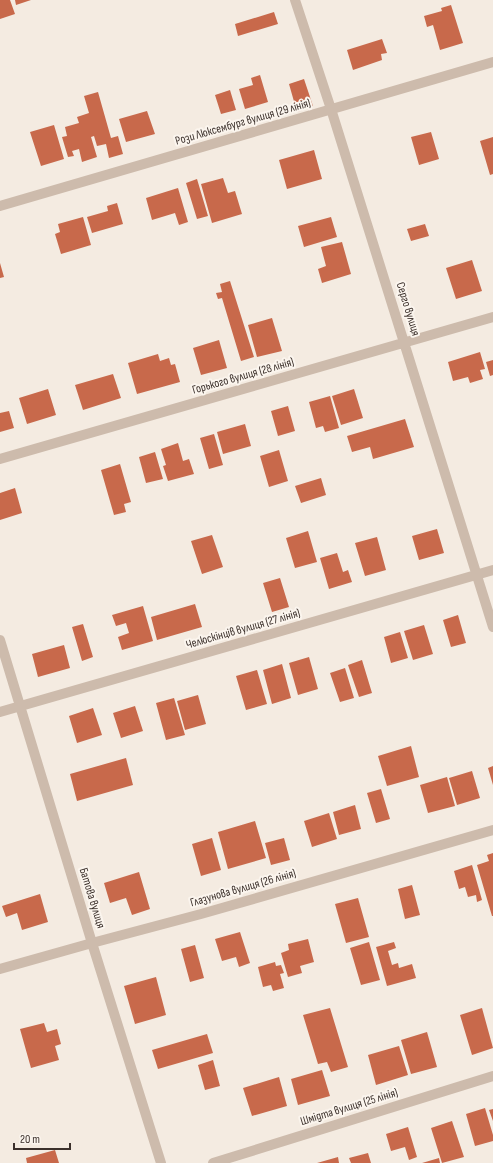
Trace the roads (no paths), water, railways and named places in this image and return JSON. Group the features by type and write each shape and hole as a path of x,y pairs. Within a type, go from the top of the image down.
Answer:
{"street":[{"name":"Серго вулиця","path":"295,0 331,109 493,627"},
{"name":"Рози Люксембург вулиця (29 лiнiя)","path":"0,206 493,62"},
{"name":"Горького вулиця (28 лiнiя)","path":"0,459 493,317"},
{"name":"Челюскінців вулиця (27 лiнiя)","path":"0,712 493,570"},
{"name":"Батова вулиця","path":"0,640 161,1163"},
{"name":"Глазунова вулиця (26 лiнiя)","path":"0,969 92,942 201,914 493,830"},
{"name":"Шмідта вулиця (25 лiнiя)","path":"213,1163 493,1076"}]}
